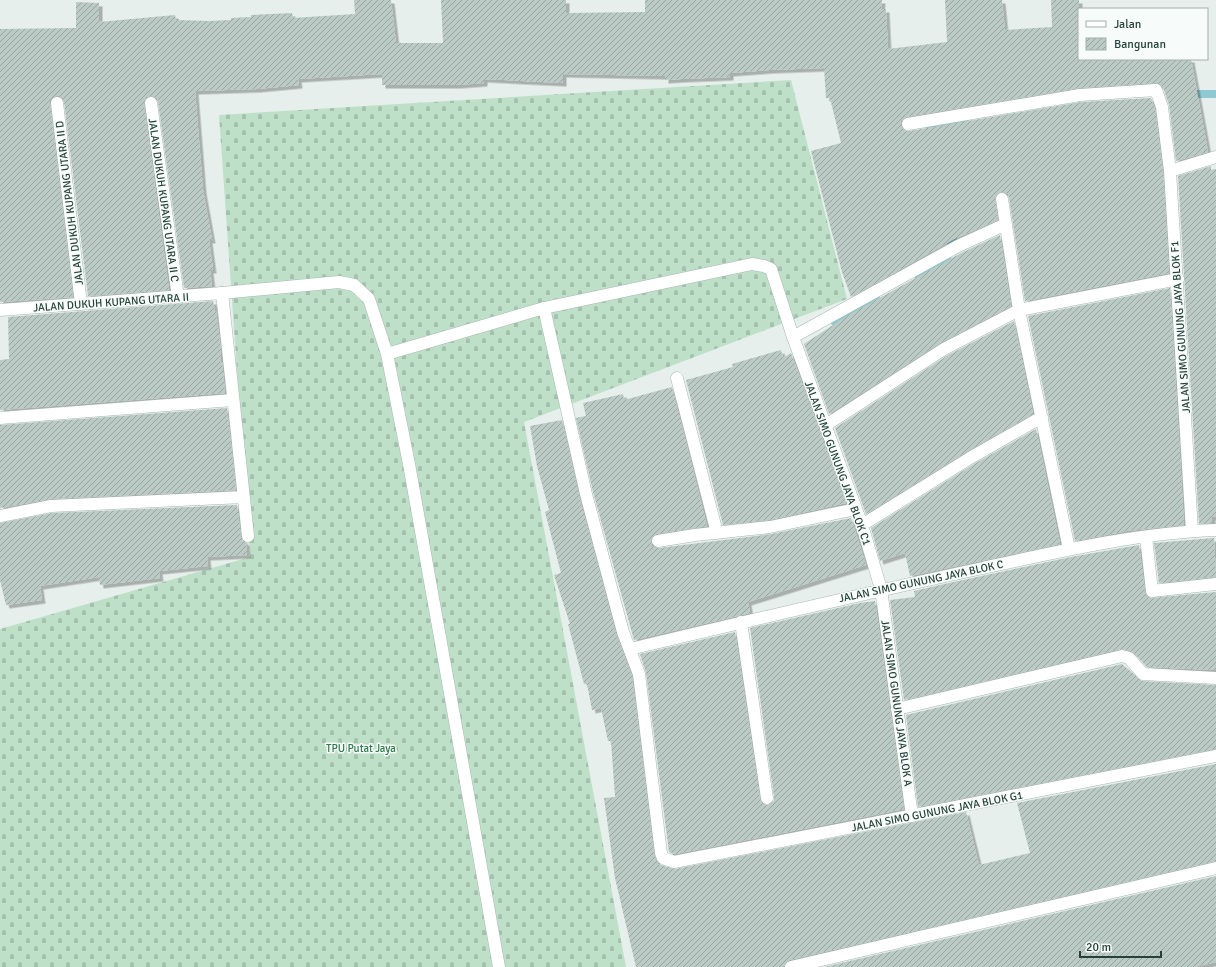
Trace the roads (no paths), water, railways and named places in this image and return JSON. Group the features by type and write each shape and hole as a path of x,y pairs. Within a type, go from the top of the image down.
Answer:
{"street":[{"name":"JALAN SIMO GUNUNG JAYA BLOK F1","path":"908,124 1080,95 1156,90 1162,107 1170,171 1178,280 1192,531"},
{"name":"JALAN DUKUH KUPANG UTARA II D","path":"57,103 81,304"},
{"name":"JALAN DUKUH KUPANG UTARA II C","path":"150,103 178,297"},
{"path":"1170,171 1216,157"},
{"path":"1002,200 1004,225 1019,310 1069,550"},
{"path":"793,337 958,246 1004,225"},
{"name":"JALAN SIMO GUNUNG JAYA BLOK C1","path":"544,308 752,264 771,269 793,337 862,525 882,589"},
{"path":"826,425 944,349 1019,310 1178,280"},
{"name":"JALAN DUKUH KUPANG UTARA II","path":"0,310 178,297 339,282 354,285 368,299 387,354 409,464 499,967"},
{"path":"222,293 248,536"},
{"path":"387,354 544,308 586,494 623,632 630,649"},
{"path":"677,378 717,533"},
{"path":"0,418 233,400"},
{"path":"862,525 977,454 1042,417"},
{"path":"0,516 51,506 244,497"},
{"path":"658,541 770,527 856,509"},
{"name":"JALAN SIMO GUNUNG JAYA BLOK C","path":"630,649 882,589 1069,550 1146,537 1192,531 1216,530"},
{"path":"1146,537 1152,591 1216,584"},
{"name":"JALAN SIMO GUNUNG JAYA BLOK A","path":"882,589 912,816"},
{"path":"741,622 767,798"},
{"name":"JALAN SIMO GUNUNG JAYA BLOK G1","path":"630,649 639,674 660,853 663,858 674,862 1216,756"},
{"path":"898,709 1122,656 1129,658 1138,671 1143,674 1216,678"},
{"path":"791,967 1216,868"}],"waterway":[{"path":"1188,94 1216,94"},
{"path":"930,128 965,120"},
{"path":"919,277 947,258 955,231"},
{"path":"834,321 877,300"}],"park label":[{"name":"TPU Putat Jaya","path":"361,748"}]}
